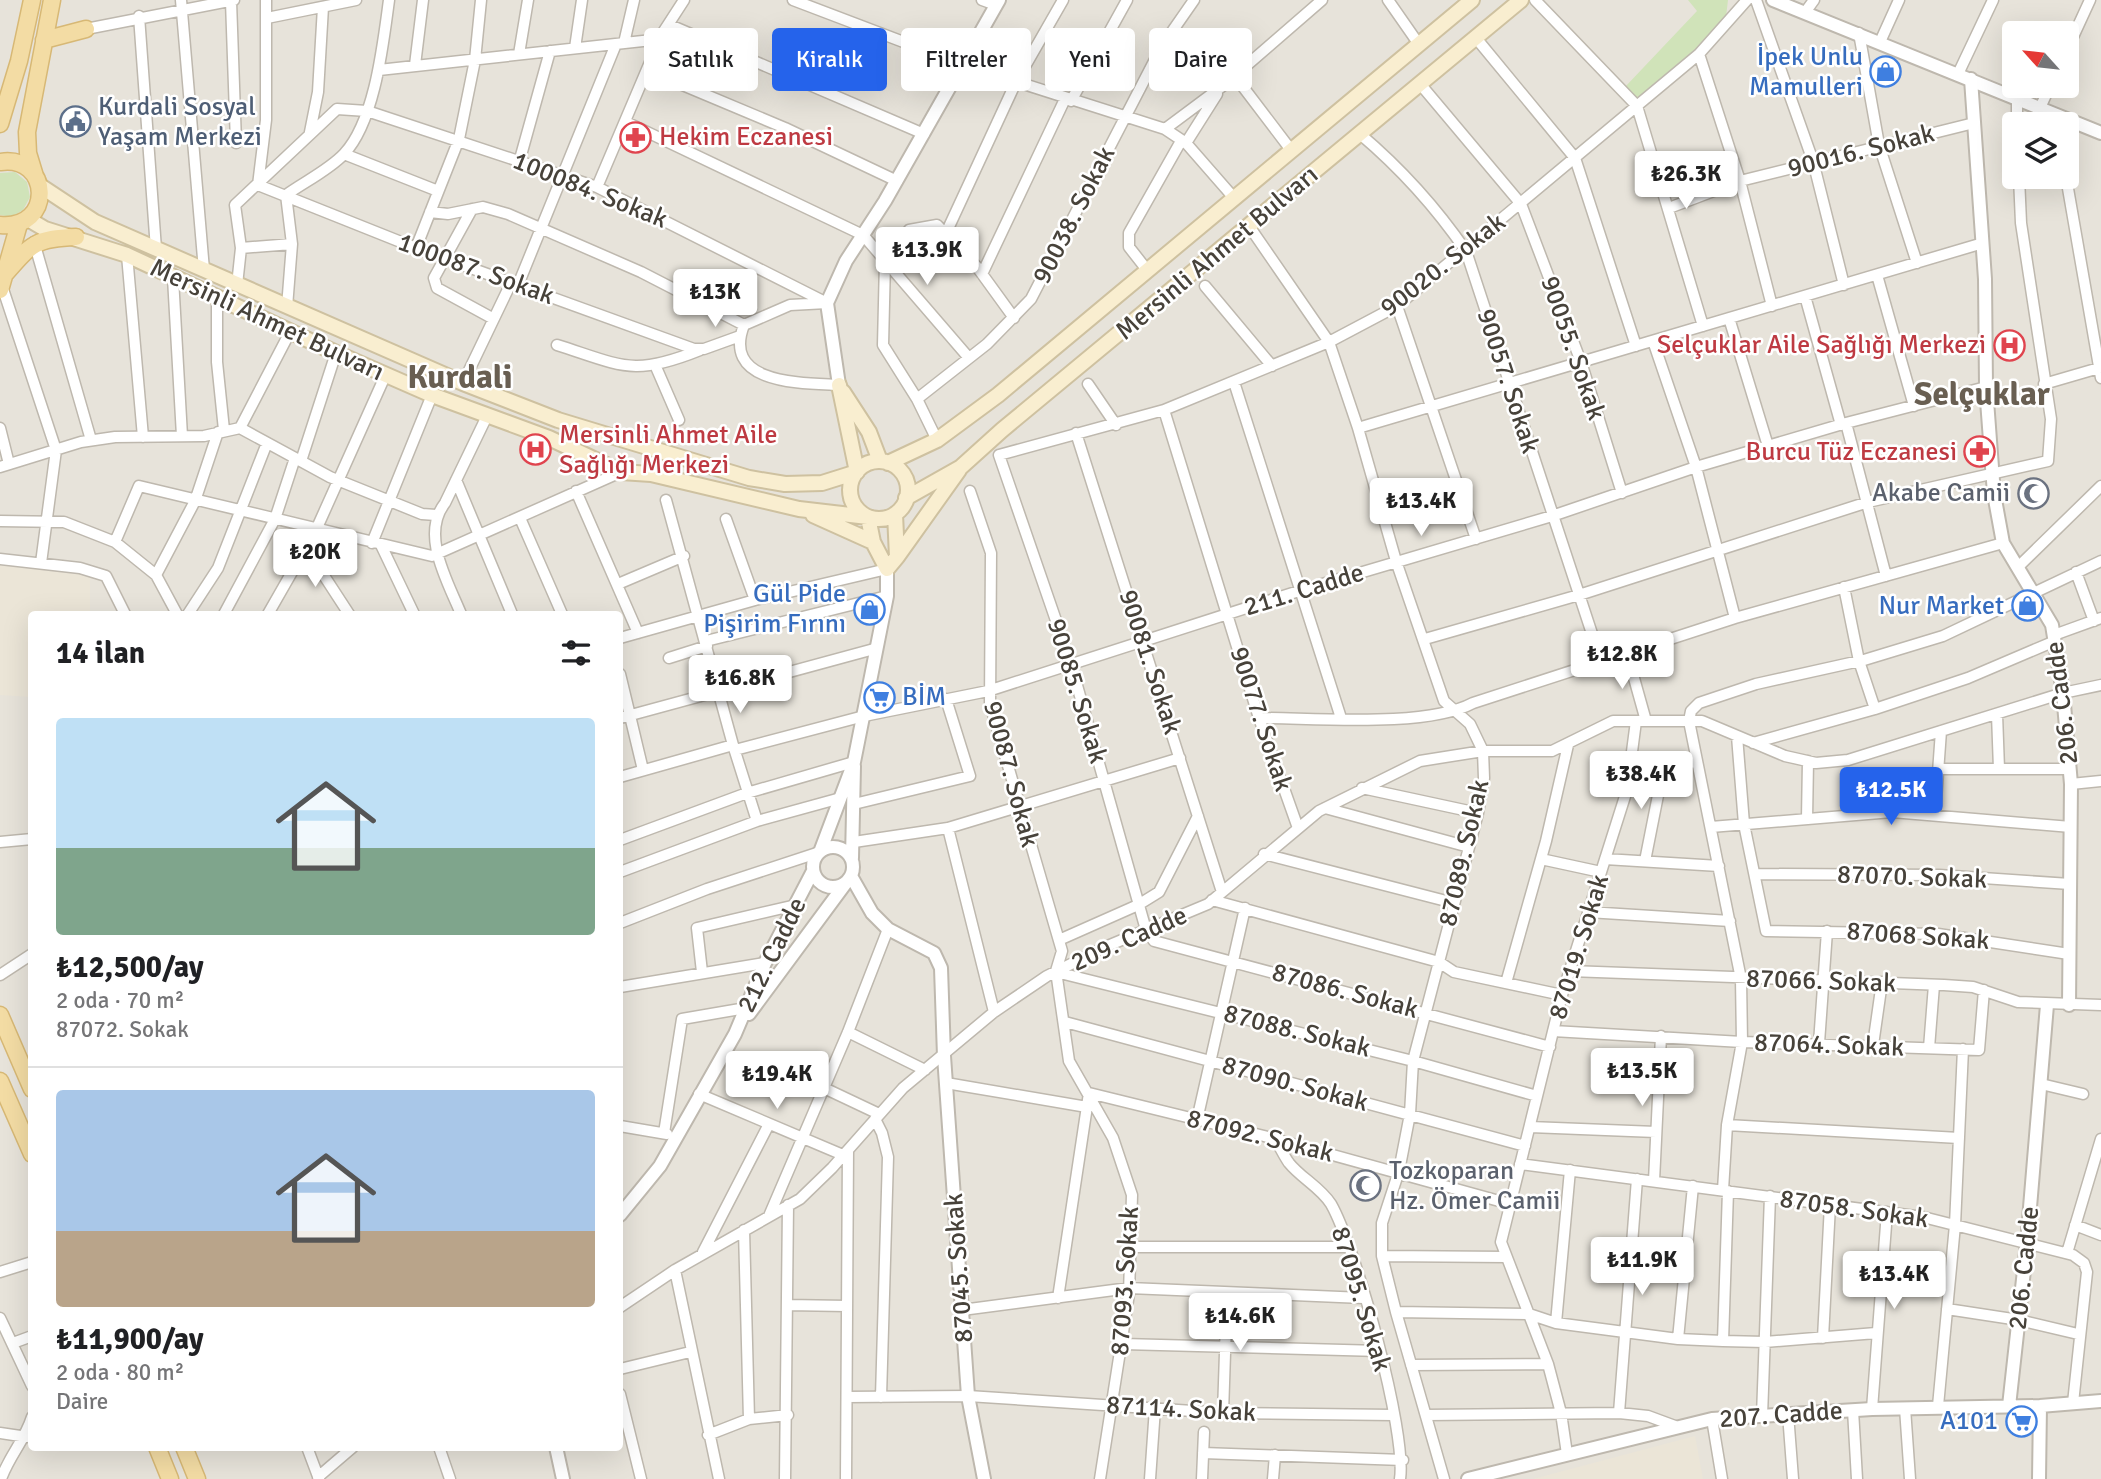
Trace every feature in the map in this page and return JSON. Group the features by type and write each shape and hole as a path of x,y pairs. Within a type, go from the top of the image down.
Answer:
{"main road":[{"path":"0,124 32,0"},
{"path":"2,283 24,222 39,204 37,181 28,153 27,132 52,0"},
{"name":"Mersinli Ahmet Bulvarı","path":"884,462 937,440 998,395 1472,0"},
{"name":"Mersinli Ahmet Bulvarı","path":"906,498 961,467 1002,430 1521,0"},
{"path":"49,17 86,29"},
{"path":"44,40 86,29"},
{"path":"0,162 20,163 37,181"},
{"name":"Mersinli Ahmet Bulvarı","path":"37,181 95,222 463,383 558,420 749,478 785,484 822,483 857,471"},
{"path":"0,225 24,222"},
{"name":"Mersinli Ahmet Bulvarı","path":"24,222 127,255 336,353 432,395 550,438 621,472 651,474 799,509 868,517"},
{"path":"2,283 34,242 48,238 76,237"},
{"path":"839,385 869,432 884,462 902,473 908,489 906,498 895,514 887,518 868,517 860,512 851,497 852,479 863,466 884,462"},
{"path":"839,385 857,471"},
{"path":"892,563 961,467"},
{"path":"799,509 873,542 892,563"},
{"path":"892,563 895,514"},
{"path":"868,517 873,542"},
{"path":"0,1015 27,1067"},
{"path":"0,1081 28,1145"},
{"path":"158,1451 170,1479"},
{"path":"186,1451 197,1479"}],"street":[{"path":"258,185 266,120 266,0"},
{"path":"267,18 356,0"},
{"path":"287,307 292,244 286,195 344,154 367,111 379,70 388,0"},
{"path":"415,65 423,0"},
{"path":"416,248 459,139 475,60 481,0"},
{"path":"519,54 528,0"},
{"path":"575,48 582,0"},
{"path":"463,383 492,318 514,284 543,229 563,173 620,43 634,0"},
{"path":"667,28 684,0"},
{"path":"793,0 901,41"},
{"path":"982,0 998,3 984,28"},
{"path":"1031,56 1063,0"},
{"path":"982,274 1068,100 1127,0"},
{"name":"90038. Sokak","path":"917,399 969,358 1031,299 1162,46 1194,0"},
{"path":"1252,60 1322,0"},
{"path":"1388,0 1418,43"},
{"path":"1535,0 1637,106 1703,326"},
{"name":"90020. Sokak","path":"999,455 1164,410 1329,342 1397,306 1699,54 1747,0"},
{"path":"1756,0 1813,162 1844,285"},
{"path":"1773,0 1807,11 2002,92"},
{"path":"1788,0 1807,11"},
{"path":"1807,11 1815,0"},
{"path":"1880,42 1899,0"},
{"path":"1958,74 1993,0"},
{"path":"2079,24 2090,0"},
{"path":"86,29 182,5 232,1 236,142"},
{"path":"182,5 204,270"},
{"path":"310,133 318,92 323,7"},
{"path":"139,16 156,249"},
{"path":"670,24 924,134"},
{"path":"1859,33 1879,145 1917,263"},
{"path":"1476,38 1575,158 1636,346"},
{"path":"379,70 644,41"},
{"path":"520,159 550,51"},
{"path":"1699,54 1740,181 1772,306"},
{"name":"206. Cadde","path":"1971,79 1983,243 1986,387 1994,494 2003,542 2033,591 2055,638 2063,693 2071,785 2069,1005"},
{"path":"597,187 644,82"},
{"name":"90055. Sokak","path":"1421,85 1521,204 1581,362 1622,493"},
{"path":"1031,87 1164,130 1183,142 1234,198"},
{"path":"697,91 785,128 897,181"},
{"path":"827,303 790,305 744,325 740,336 744,354 756,371 777,381 839,385 827,303 863,236 949,91"},
{"path":"947,231 1012,91"},
{"path":"1164,130 1216,91"},
{"path":"1147,270 1129,247 1129,233 1183,142 1220,91"},
{"path":"1246,91 1291,150"},
{"path":"2017,112 2017,98 2046,112"},
{"path":"2040,108 2045,98"},
{"name":"100084. Sokak","path":"237,285 241,248 236,205 337,109 367,111 563,173 597,187 827,303"},
{"path":"626,122 863,236 969,358"},
{"name":"90016. Sokak","path":"1668,208 1740,181 1974,123"},
{"path":"2079,126 2101,133"},
{"name":"90057. Sokak","path":"1360,134 1440,217 1466,251 1601,662"},
{"path":"344,154 438,191"},
{"name":"100087. Sokak","path":"258,185 444,259 699,349"},
{"path":"1425,639 1579,595 1717,548 1868,502 2048,461 2051,419 2021,223 2020,189"},
{"path":"2044,384 2100,373 2068,189"},
{"path":"430,212 448,214 483,207 508,214 641,272 744,325"},
{"path":"472,209 434,278 437,288 492,318"},
{"path":"937,440 917,399 883,345 885,261 909,230 937,225 947,231 1014,318"},
{"name":"87089. Sokak","path":"1249,226 1329,342 1358,428 1396,561 1425,639 1444,701 1470,724 1483,751 1484,778 1478,813 1413,1061 1410,1114 1399,1171 1382,1223 1382,1256 1395,1312 1444,1479"},
{"path":"34,242 91,440"},
{"path":"1358,428 1983,243"},
{"path":"241,248 292,244"},
{"path":"127,255 143,437"},
{"path":"1877,275 1914,406"},
{"path":"173,278 181,436"},
{"path":"2,283 56,450 41,563"},
{"path":"1205,286 1272,366"},
{"path":"1805,296 1868,502 1886,576"},
{"path":"156,575 195,501 221,431 217,299"},
{"path":"1397,306 1476,539"},
{"path":"1729,318 1768,446"},
{"path":"240,428 290,332"},
{"path":"557,345 621,366 656,367 740,336"},
{"path":"1653,341 1696,467 1735,618"},
{"path":"226,611 275,519 336,353"},
{"path":"656,367 679,420"},
{"path":"270,611 316,530 386,374"},
{"path":"1234,382 1341,718"},
{"path":"1088,384 1116,425"},
{"name":"211. Cadde","path":"623,775 864,716 988,691 1302,590 1552,516 1696,467 1843,424 1986,387"},
{"path":"412,611 377,544 432,395"},
{"name":"90077. Sokak","path":"1164,410 1259,718 1298,828"},
{"path":"460,611 436,554 436,514 487,416"},
{"path":"0,428 5,466 91,440 181,436 240,428 337,480 422,514 436,514"},
{"name":"90081. Sokak","path":"1076,433 1222,892"},
{"path":"190,611 218,568 267,443"},
{"name":"90085. Sokak","path":"999,455 1071,664 1146,930"},
{"path":"115,542 139,486 432,556 621,472"},
{"path":"456,480 511,611"},
{"path":"2018,567 2101,486"},
{"path":"576,491 638,634"},
{"name":"90087. Sokak","path":"970,491 991,553 988,691 1019,808 1062,951 1056,971"},
{"path":"666,500 757,821"},
{"path":"520,518 561,611"},
{"path":"726,519 755,600"},
{"path":"0,521 45,520 64,523 115,542 156,575 175,611"},
{"path":"1259,718 1421,718 1456,712 1473,703 1735,618 2003,542"},
{"path":"306,548 347,611"},
{"path":"618,584 684,556"},
{"path":"0,559 80,568 106,576 124,611"},
{"path":"1723,1341 1727,1125 1742,1042 1741,979 1689,721 1691,711 1699,703 1756,684 1859,661 1943,636 2101,561"},
{"path":"623,637 892,563 853,762 837,799 820,852 815,857 813,871 821,883 834,887 851,876"},
{"path":"1752,743 1875,709 1968,678 2098,619 2076,572"},
{"path":"1844,587 1859,661 1875,709"},
{"path":"669,658 707,644 887,596"},
{"path":"276,602 281,611"},
{"path":"623,717 719,694 874,649"},
{"path":"1627,653 1641,721"},
{"path":"623,685 643,770"},
{"path":"1755,874 1744,824 1737,736 1808,761 1848,760 2063,693 2101,685"},
{"path":"854,804 970,776 946,699"},
{"path":"1997,714 1999,769"},
{"name":"87019. Sokak","path":"1567,1454 1561,1413 1549,1364 1501,1242 1562,995 1627,790 1641,721"},
{"name":"209. Cadde","path":"623,1305 675,1269 800,1199 903,1087 944,1056 994,1012 1056,971 1212,900 1264,853 1325,808 1362,788 1420,761 1483,751 1552,751 1613,722 1702,721 1737,736"},
{"path":"1935,814 1941,731"},
{"path":"1506,983 1541,859 1567,746"},
{"path":"854,842 948,828 1180,758"},
{"path":"1807,819 1808,761"},
{"path":"768,1217 848,1032 888,929 860,896 851,876 854,842 853,762"},
{"path":"623,839 747,793 853,762"},
{"path":"1630,768 1697,762"},
{"path":"1645,861 1664,765"},
{"path":"1938,769 2070,769"},
{"path":"2071,785 2101,780"},
{"path":"1362,788 1478,813"},
{"path":"623,871 757,821 837,799"},
{"path":"1325,808 1469,847"},
{"path":"1710,827 1892,812 2071,827"},
{"path":"1059,940 1139,905 1159,892 1198,816"},
{"path":"948,828 994,1012"},
{"path":"0,842 28,839"},
{"path":"623,922 707,889 837,846 852,858"},
{"path":"1264,853 1454,903"},
{"path":"1541,859 1601,872"},
{"path":"1605,859 1718,866"},
{"name":"212. Cadde","path":"623,1212 660,1166 670,1135 699,1094 734,1034 765,963 813,871"},
{"name":"87070. Sokak","path":"1755,874 1939,875 2070,884"},
{"name":"87068 Sokak","path":"1755,874 1766,931 1938,934 2069,954"},
{"path":"734,1034 851,876"},
{"path":"1212,900 1439,962 1454,972 1562,995"},
{"path":"702,972 697,928 796,905"},
{"path":"1197,1119 1245,908"},
{"path":"1588,912 1730,921"},
{"name":"87045. Sokak","path":"888,929 934,953 941,968 944,1056 968,1396 984,1479"},
{"name":"87086. Sokak","path":"1146,930 1154,941 1550,1047"},
{"path":"1819,1043 1827,931"},
{"path":"0,975 28,957"},
{"path":"623,986 765,963"},
{"name":"87088. Sokak","path":"1056,971 1413,1061 1537,1096"},
{"name":"87093. Sokak","path":"1056,971 1069,1061 1089,1093 1126,1171 1132,1195 1129,1288 1123,1344 1100,1479"},
{"name":"87066. Sokak","path":"1570,971 1934,985 1984,990 2018,1002 2101,1005"},
{"path":"1873,1045 1882,982"},
{"path":"1929,1048 1934,985"},
{"name":"87064. Sokak","path":"1553,1031 1742,1042 1979,1050 1984,990"},
{"name":"206. Cadde","path":"2009,1406 2027,1243 2048,1005"},
{"path":"623,1127 670,1135 682,1019 746,1008"},
{"name":"87090. Sokak","path":"1065,1022 1525,1146"},
{"path":"848,1032 925,1070"},
{"path":"1654,1181 1661,1036"},
{"path":"1938,1406 1955,1225 1963,1049"},
{"path":"946,1083 1087,1107"},
{"path":"2041,1084 2083,1094"},
{"path":"824,1088 877,1117 888,1157 881,1397"},
{"path":"1058,1298 1089,1093"},
{"name":"87092. Sokak","path":"1089,1093 1399,1171 1510,1204"},
{"path":"699,1094 803,1139 846,1152 846,1479"},
{"path":"702,1253 769,1124"},
{"path":"1727,1125 1959,1139"},
{"path":"1530,1127 1656,1132"},
{"name":"87095. Sokak","path":"1275,1139 1290,1164 1314,1184 1331,1204 1348,1247 1380,1351 1403,1460 1400,1479"},
{"path":"2073,1402 2078,1334 2087,1272 2084,1263 2067,1253 2101,1139"},
{"name":"87058. Sokak","path":"1520,1164 1887,1212 1955,1225 2067,1253"},
{"path":"1556,1323 1570,1170"},
{"path":"1619,1413 1637,1179"},
{"path":"1678,1339 1693,1186"},
{"path":"1762,1416 1770,1196"},
{"path":"785,1479 788,1415 788,1205"},
{"path":"1823,1338 1830,1205"},
{"path":"1872,1409 1887,1212"},
{"path":"2075,1225 2101,1235"},
{"path":"744,1230 749,1419"},
{"path":"1130,1247 1348,1247"},
{"path":"1382,1256 1506,1257"},
{"path":"0,1272 28,1263"},
{"path":"675,1269 690,1352 719,1479"},
{"path":"962,1310 1129,1288 1363,1298"},
{"path":"1223,1413 1227,1293"},
{"path":"787,1306 847,1306"},
{"path":"1947,1309 2019,1320 2078,1334"},
{"path":"1395,1312 1529,1314 1556,1323 1678,1339 1723,1341 1765,1342 1876,1333"},
{"path":"0,1318 28,1377"},
{"path":"13,1343 28,1337"},
{"path":"1123,1344 1380,1351"},
{"path":"623,1368 690,1352"},
{"path":"1411,1365 1549,1364"},
{"name":"87114. Sokak","path":"847,1397 968,1396 1223,1413 1393,1415"},
{"name":"207. Cadde","path":"1468,1479 1712,1419 1872,1409 2040,1406 2101,1401"},
{"path":"2039,1479 2040,1406"},
{"path":"1150,1479 1155,1408"},
{"path":"1905,1408 1910,1479"},
{"path":"1853,1410 1857,1479"},
{"path":"1426,1415 1619,1413 1648,1416 1675,1426"},
{"path":"1788,1414 1793,1479"},
{"path":"708,1435 749,1419 788,1415"},
{"path":"1712,1419 1722,1479"},
{"path":"624,1428 641,1479"},
{"path":"1202,1479 1204,1432"},
{"path":"0,1433 28,1437"},
{"path":"1,1479 16,1447 28,1438"},
{"path":"308,1451 318,1478 348,1451"},
{"path":"440,1451 450,1479"},
{"path":"558,1451 564,1479"},
{"path":"1203,1453 1403,1460"},
{"path":"1273,1479 1275,1455"}],"shaded area":[{"path":"0,0 2101,0 2101,1479 0,1479"},
{"path":"0,564 90,572 90,611 28,611 28,697 0,695"},
{"path":"1695,1436 1703,1479 1533,1479"}],"green space":[{"path":"1688,0 1728,0 1726,17 1697,51 1637,101 1625,87 1697,11"},
{"path":"15,172 27,182 30,197 23,210 11,217 0,215 0,173"}],"place":[{"name":"İpek Unlu Mamulleri","path":"1886,72"},
{"name":"Kurdali Sosyal Yaşam Merkezi","path":"75,122"},
{"name":"Hekim Eczanesi","path":"636,137"},
{"name":"Selçuklar Aile Sağlığı Merkezi","path":"2009,345"},
{"name":"Mersinli Ahmet Aile Sağlığı Merkezi","path":"536,450"},
{"name":"Burcu Tüz Eczanesi","path":"1980,452"},
{"name":"Akabe Camii","path":"2033,493"},
{"name":"Nur Market","path":"2027,606"},
{"name":"Gül Pide Pişirim Fırını","path":"869,609"},
{"name":"BİM","path":"879,697"},
{"name":"Tozkoparan Hz. Ömer Camii","path":"1366,1186"},
{"name":"A101","path":"2021,1421"}],"district":[{"name":"Kurdali","path":"460,377"},
{"name":"Selçuklar","path":"1982,394"}]}
